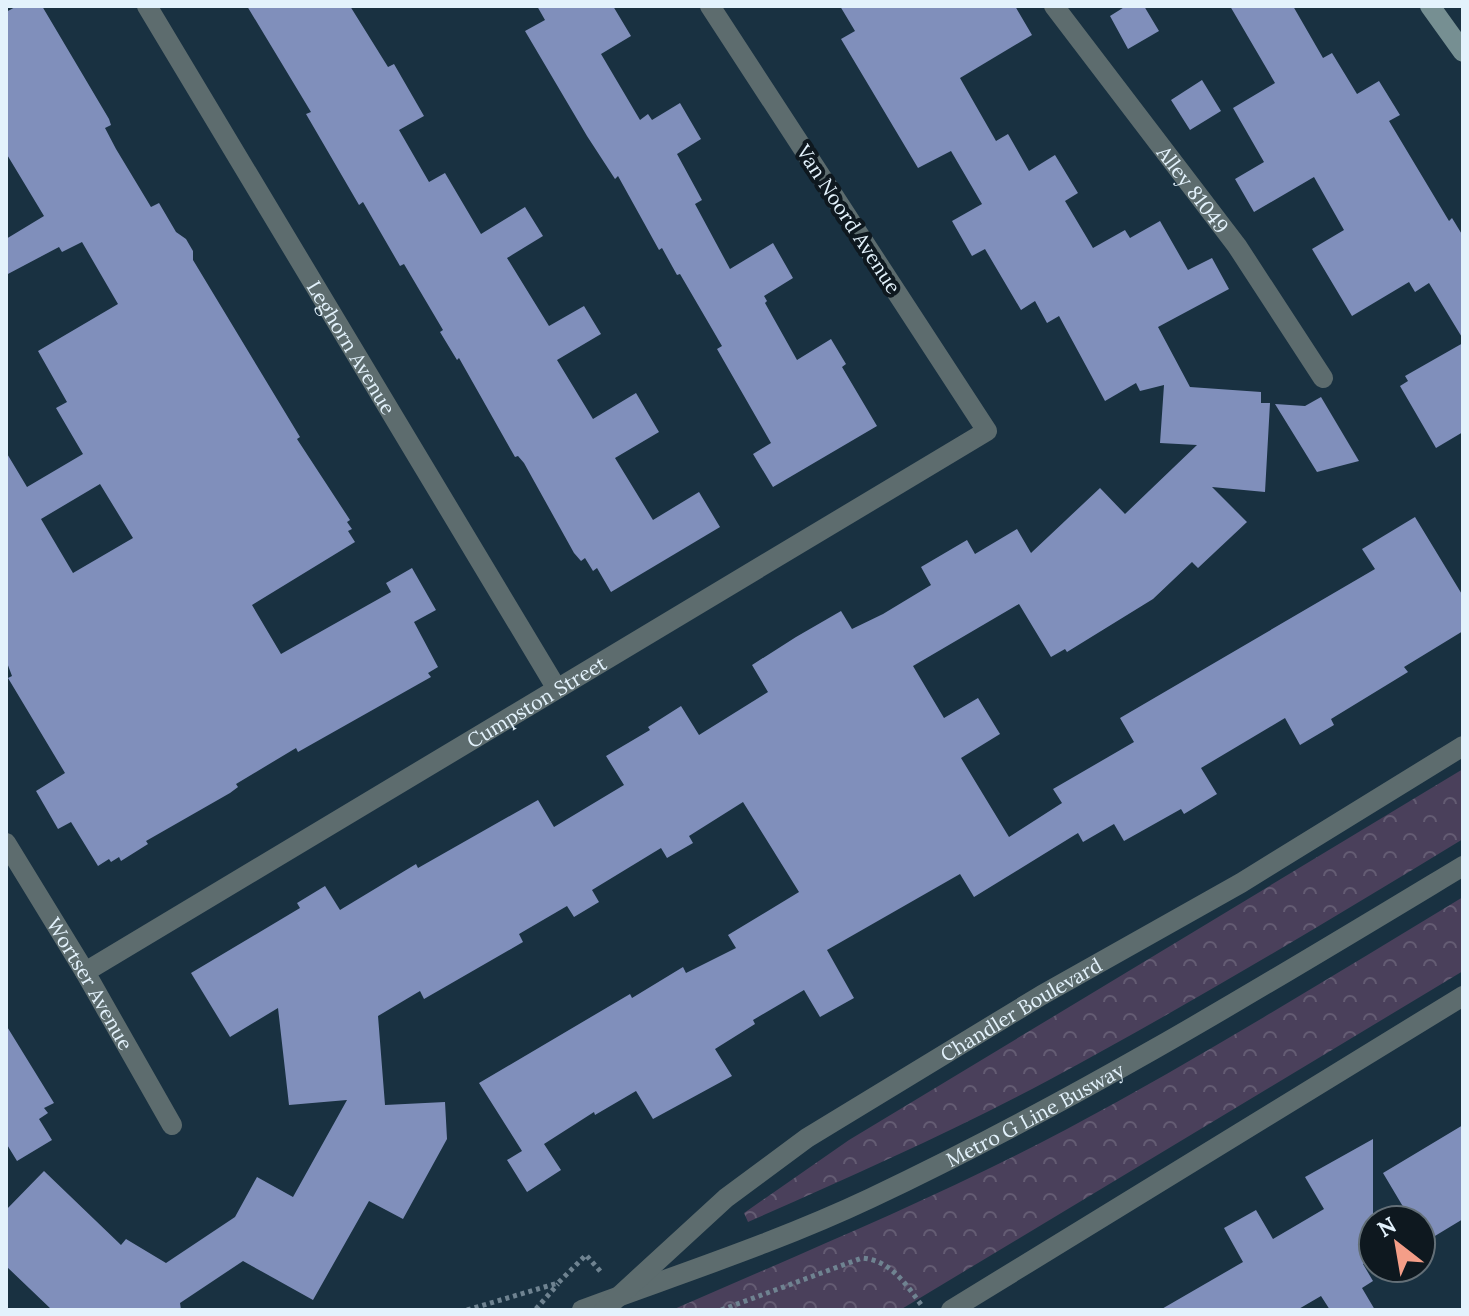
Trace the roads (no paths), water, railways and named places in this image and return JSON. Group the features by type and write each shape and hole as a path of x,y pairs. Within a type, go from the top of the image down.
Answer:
{"main road":[{"path":"1430,6 1463,52"}],"street":[{"name":"Leghorn Avenue","path":"147,6 557,689"},
{"name":"Van Noord Avenue","path":"710,6 987,431"},
{"name":"Alley 81049","path":"1054,6 1237,246 1323,378"},
{"name":"Cumpston Street","path":"85,972 987,431"},
{"name":"Chandler Boulevard","path":"611,1303 726,1198 807,1138 1042,995 1241,883 1463,746"},
{"name":"Wortser Avenue","path":"6,843 85,972 172,1125"},
{"name":"Metro G Line Busway","path":"582,1310 611,1303 868,1199 1046,1112 1242,1000 1463,866"},
{"path":"962,1308 1463,996"}]}
